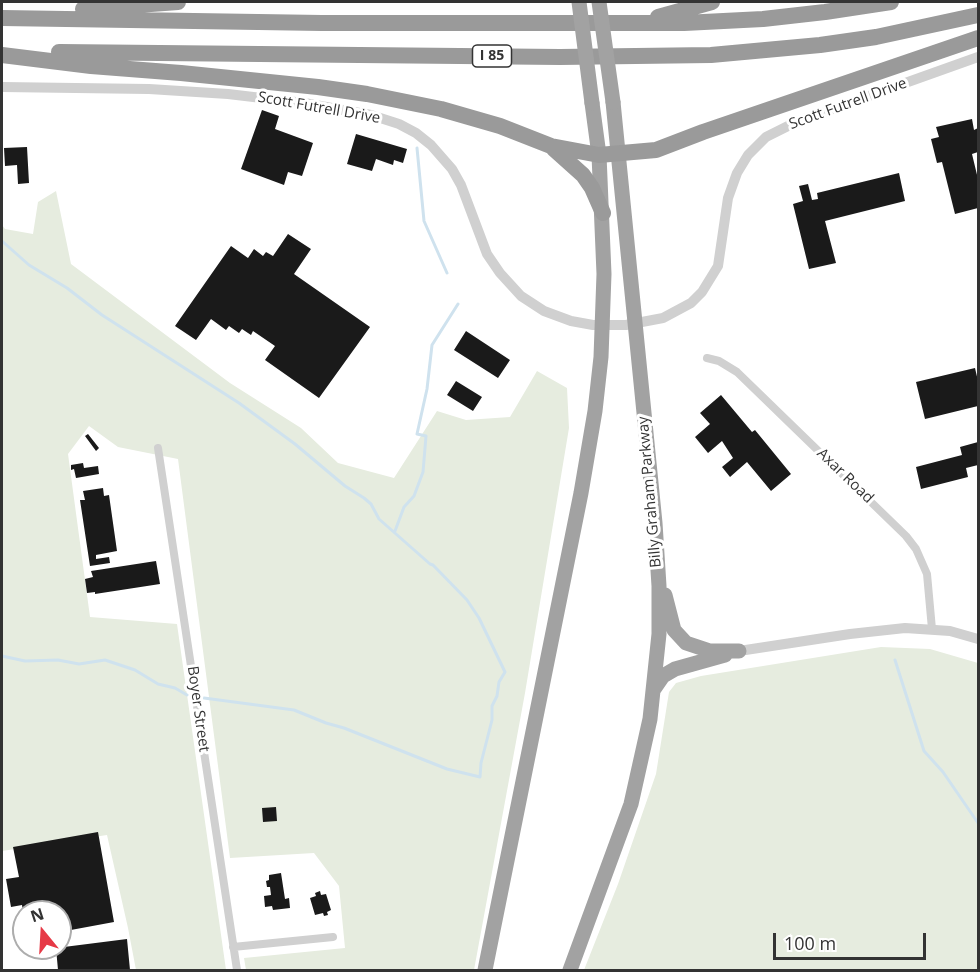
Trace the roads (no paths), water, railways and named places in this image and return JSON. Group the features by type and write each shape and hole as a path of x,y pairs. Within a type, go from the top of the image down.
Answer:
{"highway":[{"path":"2,15 178,2"},
{"path":"485,970 591,439 603,326 603,213 599,155 579,2"},
{"name":"Billy Graham Parkway","path":"570,970 631,804 642,762 654,688 658,634 657,556 636,324 613,102 599,2"},
{"path":"632,23 712,2"},
{"name":"I 85","path":"2,15 322,22 632,23 763,19 891,2"},
{"name":"I 85","path":"2,53 692,55 820,45 887,35 978,15"},
{"path":"2,53 92,66 181,72 367,94 441,109 500,126 551,146 599,155 618,155 656,150 978,38"},
{"path":"551,146 583,175 592,188 603,213"},
{"path":"657,556 674,630 686,643 694,646 710,651 739,651"},
{"path":"654,688 663,676 675,669 739,651"}],"street":[{"name":"Scott Futrell Drive","path":"2,87 148,89 228,94 304,103 371,115 399,124 416,133 431,145 452,169 488,254 513,288 544,311 571,321 603,326 636,324 663,318 691,303 702,292 718,266 728,198 737,173 748,155 766,137 796,122 978,57"},
{"name":"Axar Road","path":"706,358 719,361 738,372 906,536 916,549 927,574 932,629"},
{"name":"Boyer Street","path":"158,448 237,970"},
{"path":"739,651 881,630 932,629 978,639"},
{"path":"234,947 333,937"}],"waterway":[{"path":"417,148 424,221 447,273"},
{"path":"2,241 29,265 67,288 102,315 239,403 295,444 345,486 364,498 371,504 379,519 433,565 467,600 479,618 505,672 499,682 497,696 492,706 492,720 481,763 480,777 447,769 294,710 204,698"},
{"path":"395,531 404,507 414,496 423,472 426,436 417,434 427,389 432,345 458,304"},
{"path":"2,656 25,661 58,660 79,664 105,660 135,670 158,684 175,688 187,695"},
{"path":"895,660 924,751 943,772 978,823"}]}
